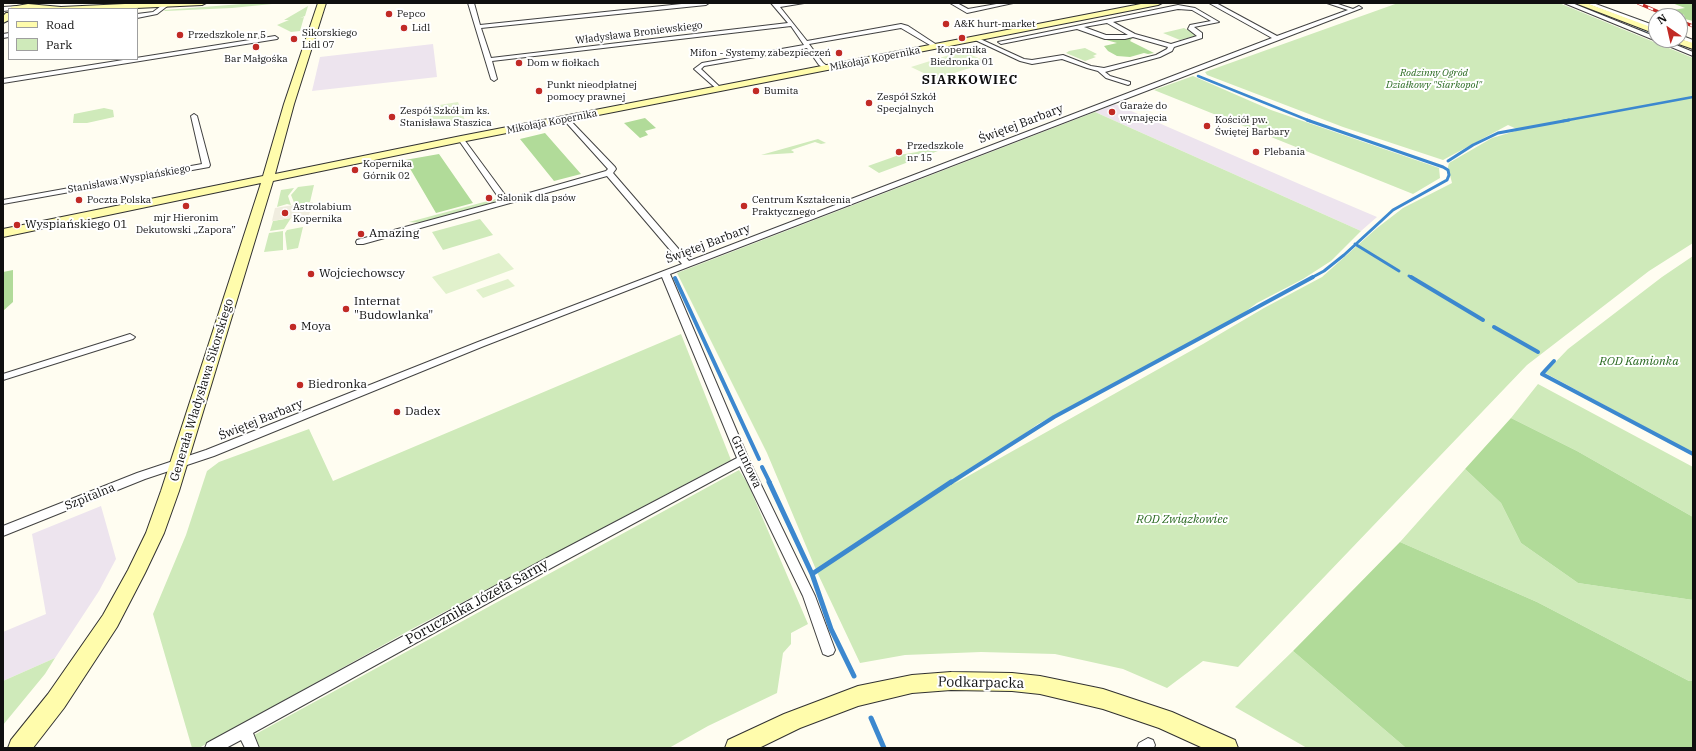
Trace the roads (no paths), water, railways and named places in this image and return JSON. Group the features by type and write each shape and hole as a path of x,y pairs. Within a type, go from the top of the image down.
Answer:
{"street":[{"path":"83,8 202,3"},
{"name":"Generała Władysława Sikorskiego","path":"20,748 56,701 114,616 136,574 154,533 169,495 268,178 289,104 322,3"},
{"path":"471,3 494,79"},
{"path":"478,27 706,3"},
{"path":"775,4 801,3"},
{"path":"953,3 967,11 1010,3"},
{"name":"Mikołaja Kopernika","path":"268,178 1158,3"},
{"path":"1213,3 1277,38"},
{"name":"Świętej Barbary","path":"178,464 210,453 474,347 665,273 1356,9 1330,3"},
{"path":"1567,3 1648,36"},
{"path":"1579,3 1648,29"},
{"path":"1588,3 1648,25"},
{"path":"138,16 155,14 167,4"},
{"path":"775,4 792,24 821,64 827,68"},
{"path":"17,8 33,6 52,8"},
{"path":"1138,7 1150,13"},
{"path":"1001,42 1035,35 1078,27 1108,21 1150,13 1186,7 1195,10 1216,22 1192,26 1191,29 1200,34 1200,37 1171,46 1133,35 1108,21"},
{"name":"Władysława Broniewskiego","path":"489,60 792,24"},
{"name":"Mikołaja Kopernika","path":"719,89 697,70 702,65 901,26 906,27 938,47"},
{"path":"1078,27 1105,38 1133,35"},
{"path":"1024,29 1035,35"},
{"path":"138,60 275,38"},
{"path":"976,39 1022,60 1037,61 1057,57 1065,58 1101,70 1112,69 1158,56 1170,50 1171,46"},
{"path":"1678,48 1693,54"},
{"path":"3,81 136,60"},
{"path":"1101,70 1103,74 1128,83"},
{"name":"Stanisława Wyspiańskiego","path":"3,202 206,165 194,116"},
{"path":"360,242 609,174 612,169 566,119"},
{"path":"461,139 506,202"},
{"path":"609,174 688,265"},
{"path":"3,233 268,178"},
{"name":"Gruntowa","path":"665,273 743,460 810,596 828,650"},
{"path":"3,377 130,337"},
{"name":"Porucznika Józefa Sarny","path":"212,748 543,566 743,460"},
{"name":"Szpitalna","path":"3,531 147,474 178,464"},
{"name":"Podkarpacka","path":"736,748 792,721 858,696 912,684 951,681 1019,683 1061,689 1096,697 1164,719 1227,748"},
{"path":"245,730 252,748"}],"waterway":[{"path":"1635,29 1648,34"},
{"path":"1198,76 1310,121"},
{"path":"1563,121 1693,97"},
{"path":"1307,120 1448,170 1449,175 1447,180 1393,210 1356,244"},
{"path":"1448,161 1473,145 1498,133 1569,120"},
{"path":"1311,278 1324,271 1356,244"},
{"path":"1356,244 1399,271"},
{"path":"950,483 1054,417 1313,277"},
{"path":"1411,277 1483,320"},
{"path":"675,278 759,459"},
{"path":"1494,327 1538,352"},
{"path":"1554,361 1542,374 1693,454"},
{"path":"762,467 770,483"},
{"path":"769,482 812,574"},
{"path":"812,574 951,482"},
{"path":"812,574 831,629 854,676"},
{"path":"871,718 884,748"}],"railway":[{"path":"1638,3 1650,8"},
{"path":"1688,24 1693,26"}],"place":[{"name":"Pepco","path":"389,14"},
{"name":"A&K hurt-market","path":"946,24"},
{"name":"Lidl","path":"404,28"},
{"name":"Przedszkole nr 5","path":"180,35"},
{"name":"Kopernika Biedronka 01","path":"962,38"},
{"name":"Sikorskiego Lidl 07","path":"294,39"},
{"name":"Bar Małgośka","path":"256,47"},
{"name":"Mifon - Systemy zabezpieczeń","path":"839,53"},
{"name":"Dom w fiołkach","path":"519,63"},
{"name":"Punkt nieodpłatnej pomocy prawnej","path":"539,91"},
{"name":"Bumita","path":"756,91"},
{"name":"Zespół Szkół Specjalnych","path":"869,103"},
{"name":"Garaże do wynajęcia","path":"1112,112"},
{"name":"Zespół Szkół im ks. Stanisława Staszica","path":"392,117"},
{"name":"Kościół pw. Świętej Barbary","path":"1207,126"},
{"name":"Przedszkole nr 15","path":"899,152"},
{"name":"Plebania","path":"1256,152"},
{"name":"Kopernika Górnik 02","path":"355,170"},
{"name":"Salonik dla psów","path":"489,198"},
{"name":"Poczta Polska","path":"79,200"},
{"name":"mjr Hieronim Dekutowski „Zapora”","path":"186,206"},
{"name":"Centrum Kształcenia Praktycznego","path":"744,206"},
{"name":"Astrolabium Kopernika","path":"285,213"},
{"name":"Wyspiańskiego 01","path":"17,225"},
{"name":"Amazing","path":"361,234"},
{"name":"Wojciechowscy","path":"311,274"},
{"name":"Internat \"Budowlanka\"","path":"346,309"},
{"name":"Moya","path":"293,327"},
{"name":"Biedronka","path":"300,385"},
{"name":"Dadex","path":"397,412"}],"district":[{"name":"SIARKOWIEC","path":"970,80"}],"park label":[{"name":"Rodzinny Ogród Działkowy \"Siarkopol\"","path":"1434,78"},
{"name":"ROD Kamionka","path":"1639,362"},
{"name":"ROD Związkowiec","path":"1182,520"}]}
